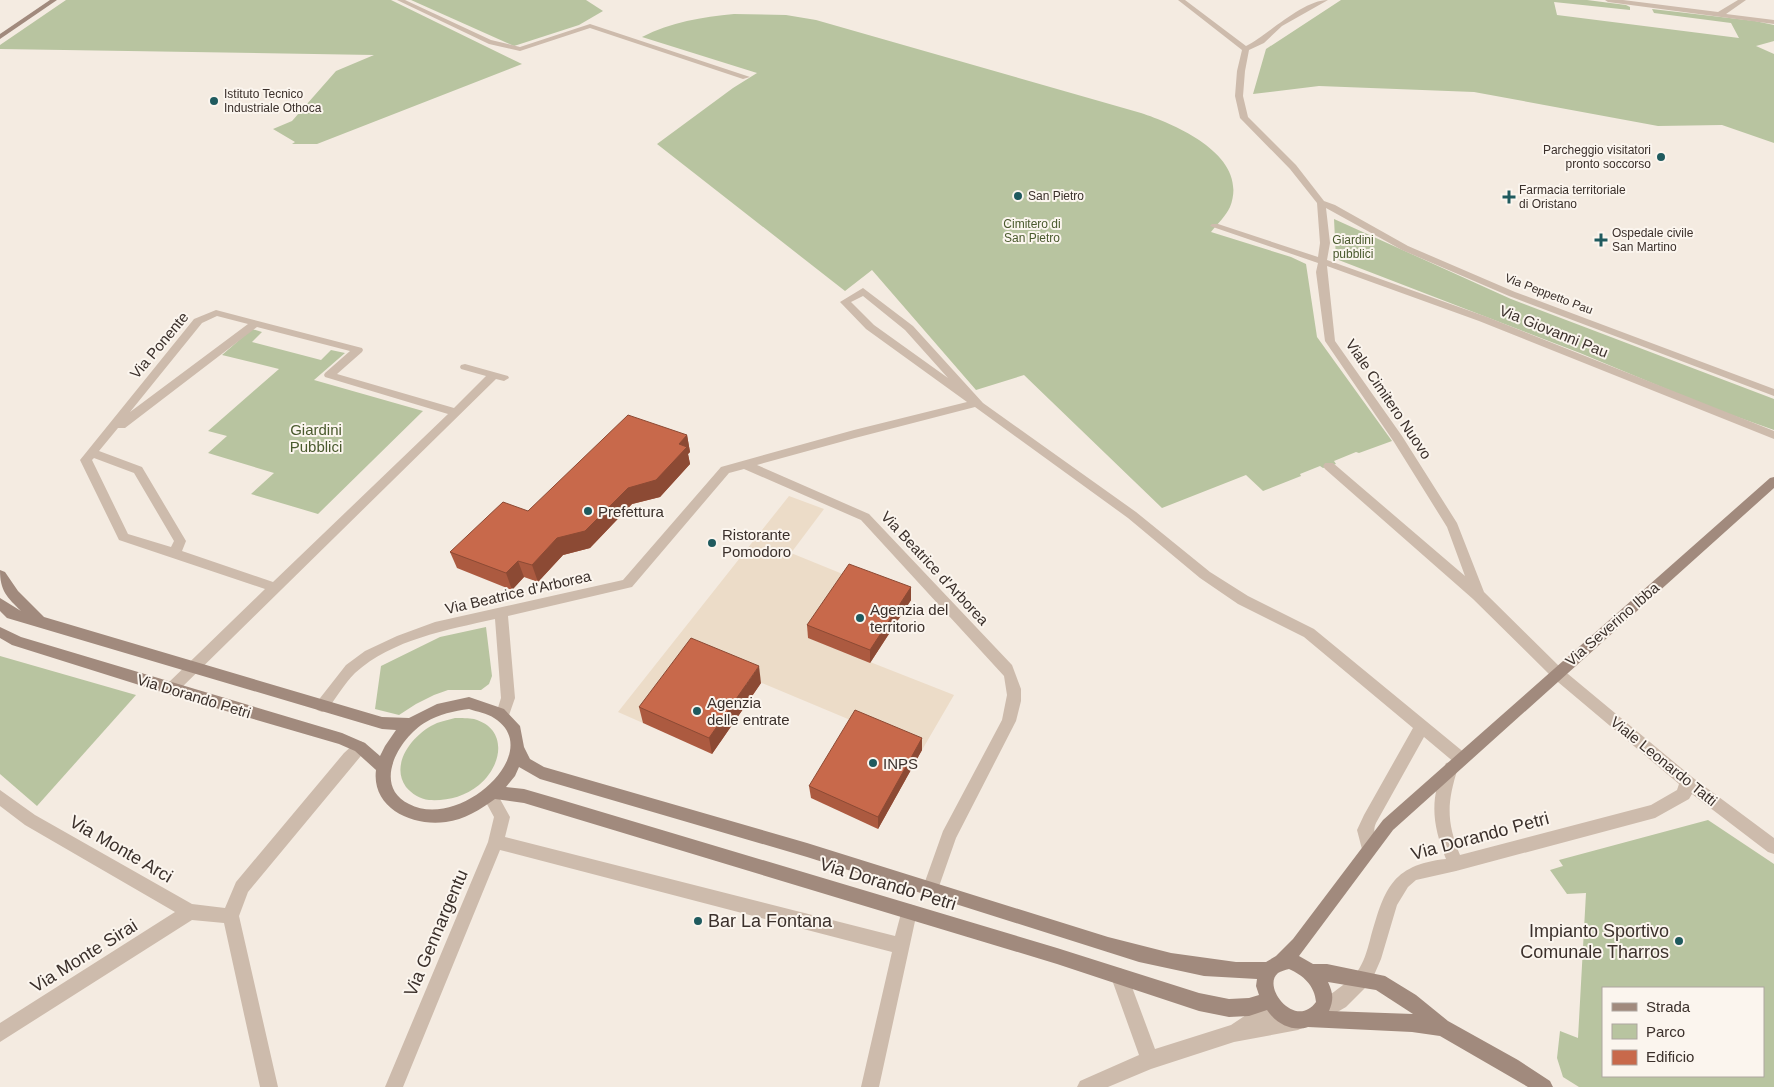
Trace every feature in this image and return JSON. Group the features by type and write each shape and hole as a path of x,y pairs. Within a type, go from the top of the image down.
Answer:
{"street":[{"path":"0,37 46,2 54,0"},
{"path":"400,0 489,42 520,49 590,26 746,77"},
{"path":"1181,0 1246,49"},
{"path":"1321,203 1293,167 1244,118 1239,96 1241,71 1246,49 1261,41 1288,21 1325,0"},
{"path":"1608,0 1774,22"},
{"path":"1720,14 1743,0"},
{"name":"Viale Cimitero Nuovo","path":"1321,203 1324,243 1320,272 1330,341 1454,526 1478,595"},
{"name":"Via Peppetto Pau","path":"1321,203 1332,207 1405,248 1512,294 1774,393"},
{"path":"1215,226 1322,260"},
{"name":"Via Giovanni Pau","path":"1322,260 1481,318 1774,435"},
{"path":"978,403 938,362 909,328 864,290 845,302 870,327 978,403 1031,445 1132,516 1205,575 1243,600 1308,634 1422,726 1456,763"},
{"name":"Via Ponente","path":"92,453 198,321 216,313 358,350 329,376 456,412"},
{"path":"105,437 256,323"},
{"path":"171,689 456,412 498,377 465,367"},
{"path":"746,465 854,434 978,403"},
{"path":"175,553 180,541 138,470 92,453 86,460 123,537 274,587"},
{"name":"Via Beatrice d'Arborea","path":"322,706 350,670 379,650 434,627 627,584 725,470 746,465 865,517 1008,668 1012,677 1015,695 1009,721 949,836 930,890"},
{"name":"Viale Cimitero Nuovo","path":"1329,466 1478,595 1557,673"},
{"name":"Via Severino Ibba","path":"1275,966 1299,945 1369,848 1388,825 1774,481"},
{"name":"Via Dorando Petri","path":"0,575 13,595 40,621"},
{"name":"Via Dorando Petri","path":"0,603 12,614 191,668 382,723 410,724"},
{"path":"501,613 508,698 503,714"},
{"name":"Via Dorando Petri","path":"0,632 17,641 342,739 360,747 383,767"},
{"name":"Viale Leonardo Tatti","path":"1557,673 1687,782 1774,847"},
{"path":"469,703 488,706 503,714 512,724 518,748 510,771 492,794 474,806 451,815 428,817 407,812 392,801 383,786 383,767 388,752 397,737 410,724 429,713 449,706 469,703"},
{"path":"1369,848 1365,830 1369,820 1422,726"},
{"path":"269,1087 231,916 235,901 242,887 360,747"},
{"name":"Via Dorando Petri","path":"518,748 524,763 540,772 806,850 930,890 1143,954 1198,967 1246,971 1275,966"},
{"name":"Via Severino Ibba","path":"1456,763 1442,795 1440,816 1445,839 1456,864"},
{"name":"Via Dorando Petri","path":"1310,1018 1349,994 1368,970 1394,894 1408,876 1655,812 1684,794 1687,782"},
{"name":"Via Dorando Petri","path":"492,794 524,796 555,805 1057,956 1199,1002 1229,1008 1271,1004"},
{"name":"Via Gennargentu","path":"394,1087 496,842 502,817 492,794"},
{"name":"Via Monte Arci","path":"0,797 30,820 190,912 231,916"},
{"path":"496,842 901,946"},
{"name":"Via Monte Sirai","path":"0,1033 190,912"},
{"path":"870,1087 909,912"},
{"path":"1086,1087 1150,1060 1234,1033 1310,1018 1322,1008 1324,999 1319,981 1312,973 1296,963 1275,966 1264,984 1271,1004 1283,1015 1310,1018 1412,1023 1442,1027"},
{"path":"1312,973 1361,978 1379,982 1410,1001 1442,1027 1512,1066 1544,1087"},
{"path":"1120,977 1150,1060"},
{"path":"1234,1033 1271,1004"}],"green space":[{"path":"66,0 391,0 522,64 317,144 292,144 295,142 273,129 292,121 336,71 374,55 0,49 0,45"},
{"path":"411,0 586,0 603,11 579,25 514,46"},
{"path":"1341,0 1587,0 1626,5 1630,7 1630,10 1554,2 1557,15 1739,38 1731,23 1654,13 1652,9 1774,25 1774,41 1756,46 1774,54 1774,143 1722,125 1658,126 1474,92 1319,86 1253,94 1266,49"},
{"name":"Cimitero di San Pietro","path":"734,14 786,15 816,20 1141,113 1173,126 1206,145 1220,158 1230,172 1233,189 1230,207 1211,232 1291,257 1306,264 1317,337 1392,441 1359,453 1356,452 1334,461 1336,464 1323,468 1320,466 1300,474 1301,476 1263,491 1246,475 1162,508 1024,375 976,390 872,270 845,291 657,144 733,88 757,73 642,37 687,21"},
{"name":"Giardini pubblici","path":"1334,219 1511,299 1774,399 1774,430 1712,408 1580,353 1336,259"},
{"name":"Giardini Pubblici","path":"252,329 262,332 252,342 321,360 331,350 345,353 314,380 423,411 318,514 251,494 274,473 208,453 227,436 208,431 279,369 222,355"},
{"path":"486,627 492,676 489,684 481,690 448,690 416,704 399,715 375,709 381,666 440,637"},
{"path":"0,656 136,695 37,806 0,774"},
{"path":"455,718 474,719 485,724 493,731 497,739 498,749 493,768 479,785 461,795 449,799 436,800 419,797 406,787 402,778 400,768 406,750 428,728 437,723"},
{"name":"Impianto Sportivo Comunale Tharros","path":"1708,820 1774,864 1774,1087 1579,1087 1563,1077 1557,1058 1560,1031 1578,1038 1586,893 1567,894 1550,870 1563,866 1559,860"}],"shaded area":[{"path":"789,496 824,509 791,553 850,577 809,638 954,695 922,750 695,655 643,723 618,712"}],"building":[{"name":"Prefettura","path":"628,415 687,435 679,444 687,447 656,480 628,488 585,531 557,538 532,565 518,561 506,573 450,552 503,502 528,511"},
{"name":"Agenzia del territorio","path":"849,564 911,587 870,650 807,625"},
{"name":"Agenzia delle entrate","path":"691,638 759,666 709,738 639,707"},
{"name":"INPS","path":"855,710 922,738 878,817 809,786"}],"place":[{"name":"Istituto Tecnico Industriale Othoca","path":"214,101"},
{"name":"Parcheggio visitatori pronto soccorso","path":"1661,157"},
{"name":"San Pietro","path":"1018,196"},
{"name":"Farmacia territoriale di Oristano","path":"1509,197"},
{"name":"Ospedale civile San Martino","path":"1601,240"},
{"name":"Prefettura","path":"588,511"},
{"name":"Ristorante Pomodoro","path":"712,543"},
{"name":"Agenzia del territorio","path":"860,618"},
{"name":"Agenzia delle entrate","path":"697,711"},
{"name":"INPS","path":"873,763"},
{"name":"Bar La Fontana","path":"698,921"},
{"name":"Impianto Sportivo Comunale Tharros","path":"1679,941"}]}
